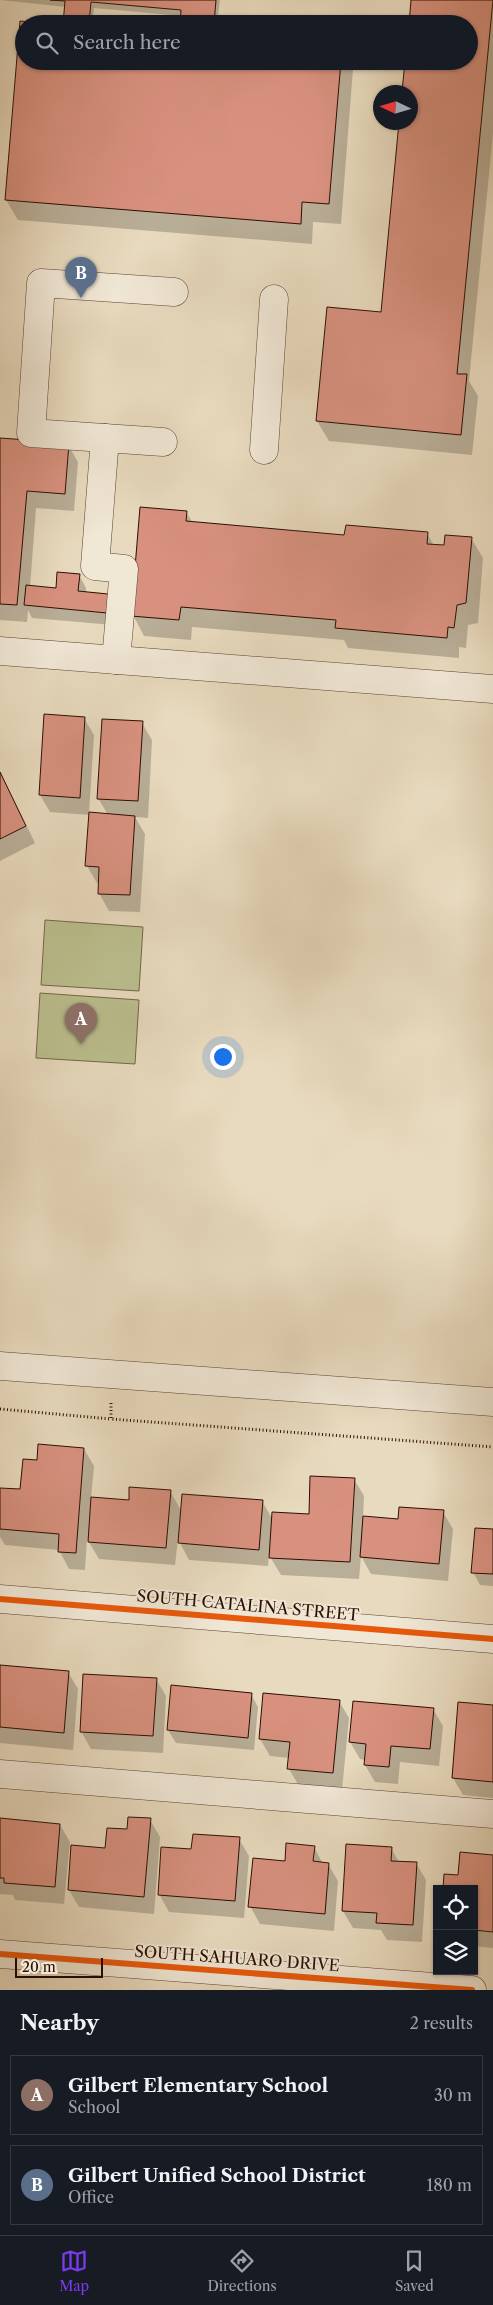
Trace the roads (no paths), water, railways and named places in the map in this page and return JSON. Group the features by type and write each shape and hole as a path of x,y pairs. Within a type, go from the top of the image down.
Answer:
{"street":[{"path":"163,442 31,434 41,283 174,292"},
{"path":"264,450 274,299"},
{"path":"105,438 95,566 124,568 116,660"},
{"path":"0,651 493,689"},
{"path":"0,1366 493,1402"},
{"name":"SOUTH CATALINA STREET","path":"0,1599 493,1639"},
{"path":"0,1774 493,1814"},
{"name":"SOUTH SAHUARO DRIVE","path":"0,1954 472,1990"}],"place":[{"name":"Gilbert Unified School District","path":"81,298"},
{"name":"Gilbert Elementary School","path":"81,1044"}]}
